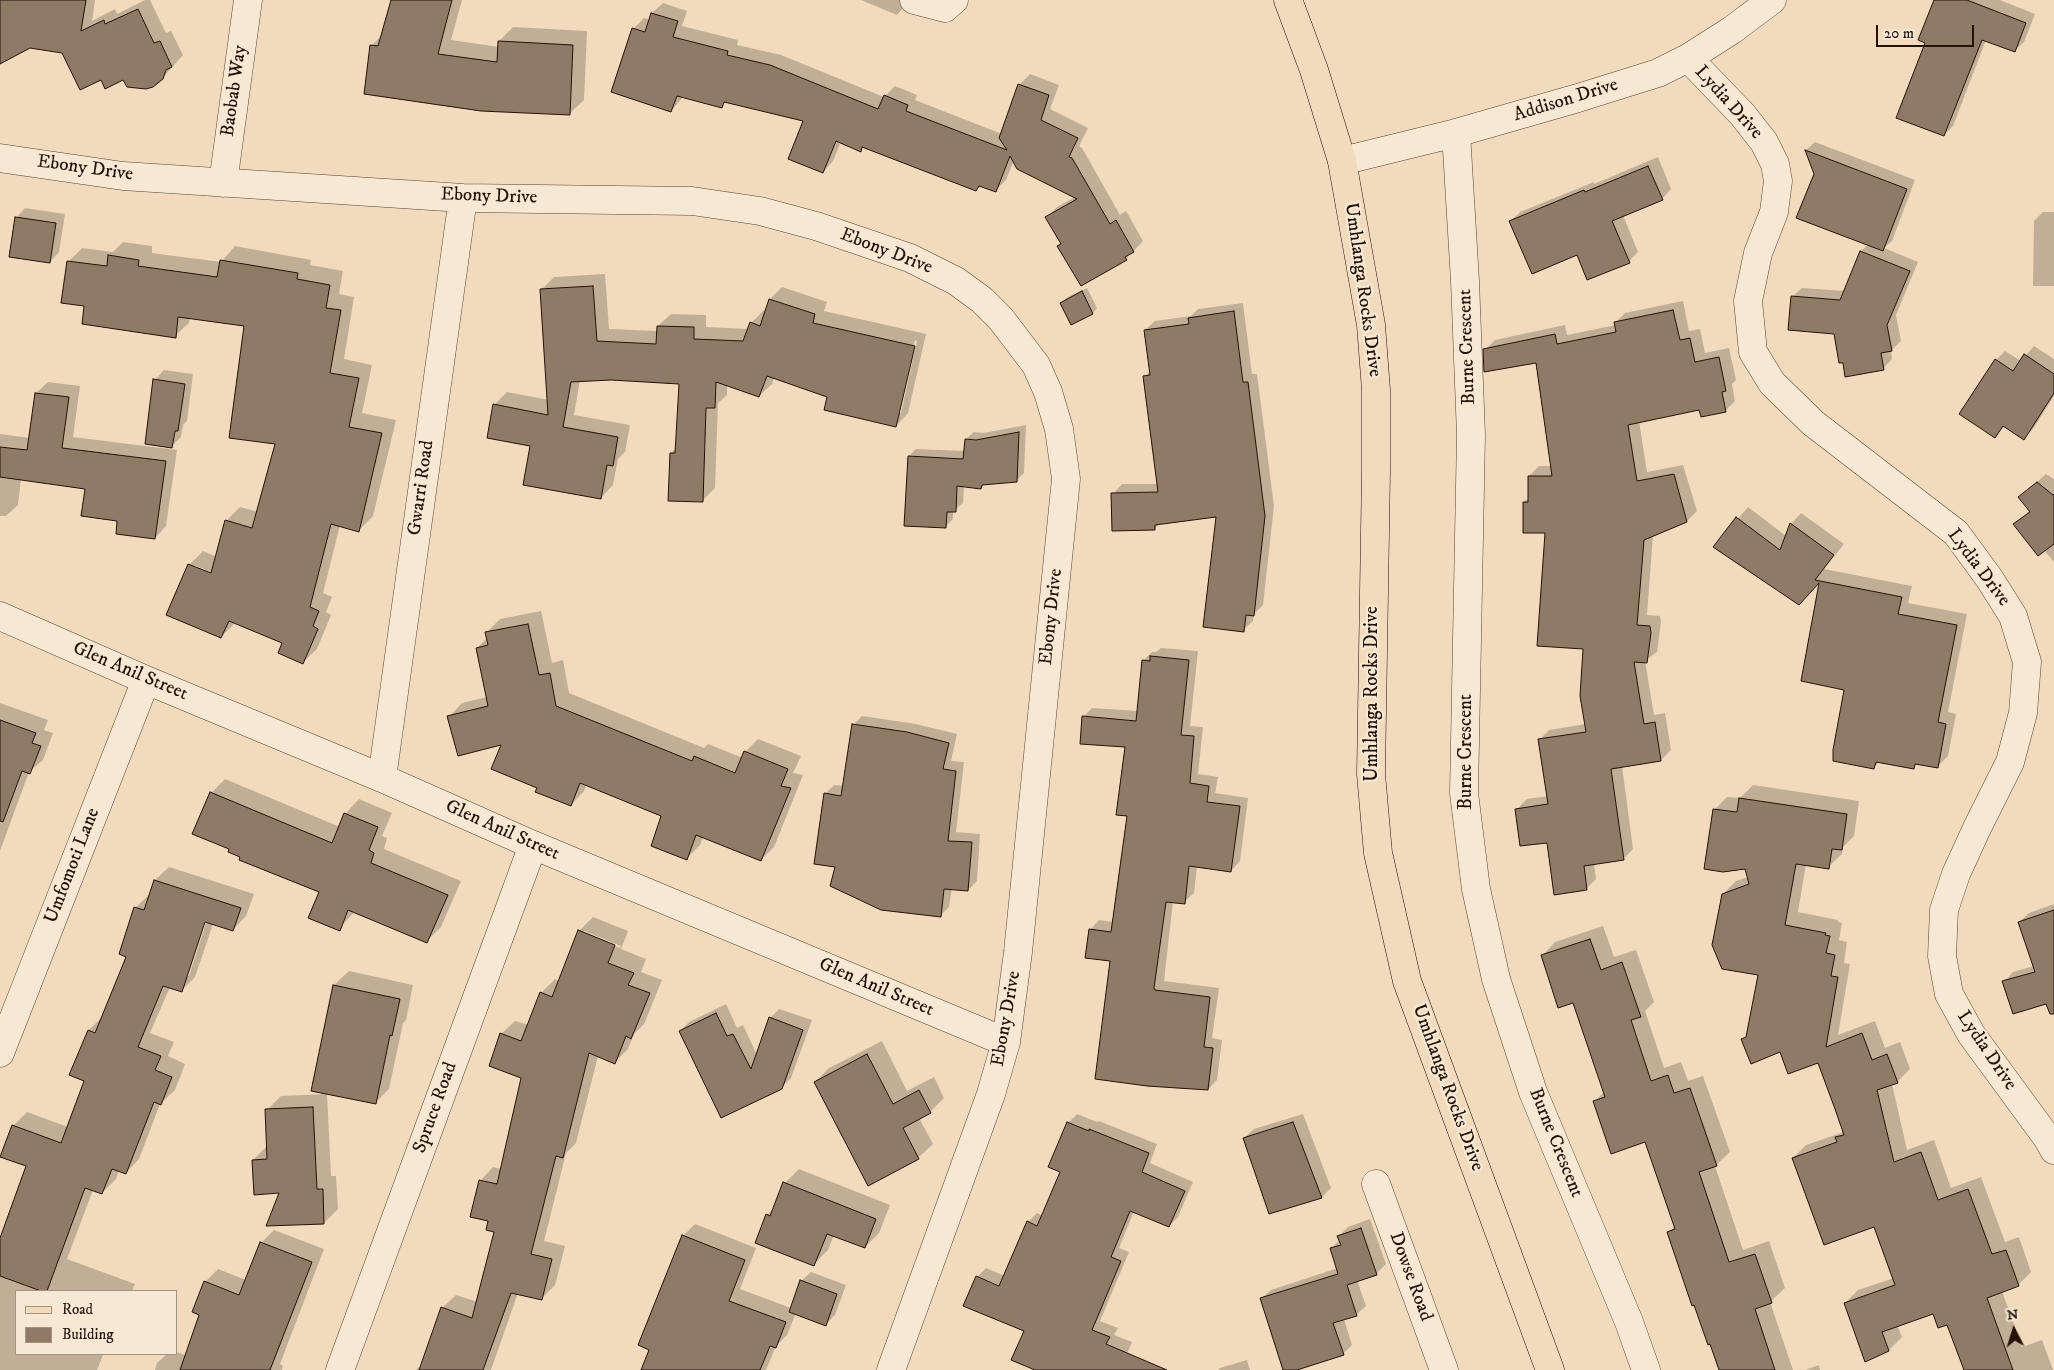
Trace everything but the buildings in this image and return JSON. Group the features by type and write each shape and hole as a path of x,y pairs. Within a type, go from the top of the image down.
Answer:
{"main road":[{"name":"Umhlanga Rocks Drive","path":"1288,0 1314,70 1342,161 1371,326 1376,390 1371,774 1378,853 1407,981 1550,1370"}],"street":[{"name":"Baobab Way","path":"223,182 248,0"},
{"path":"914,0 945,8 954,0"},
{"name":"Addison Drive","path":"1342,161 1456,133 1649,76 1688,58 1732,30 1772,0"},
{"name":"Lydia Drive","path":"1688,58 1742,114 1764,142 1775,164 1778,181 1774,212 1758,254 1748,301 1753,352 1772,384 1813,424 1956,533 1989,578 2013,616 2027,662 2024,713 2010,762 1976,828 1950,892 1944,910 1942,956 1949,994 1971,1034 2048,1139 2054,1150"},
{"name":"Burne Crescent","path":"1456,133 1465,281 1471,435 1464,793 1476,889 1496,979 1533,1092 1629,1322 1646,1370"},
{"name":"Ebony Drive","path":"0,158 123,176 463,198 692,201 760,211 816,226 910,258 956,281 982,300 1001,319 1036,365 1048,392 1059,429 1066,479 1018,952 1006,1042 992,1094 891,1370"},
{"name":"Gwarri Road","path":"382,778 463,198"},
{"name":"Glen Anil Street","path":"0,616 146,680 382,778 533,845 1006,1042"},
{"name":"Umfomoti Lane","path":"0,1053 146,680"},
{"name":"Spruce Road","path":"340,1370 533,845"},
{"name":"Dowse Road","path":"1376,1184 1444,1370"}]}
